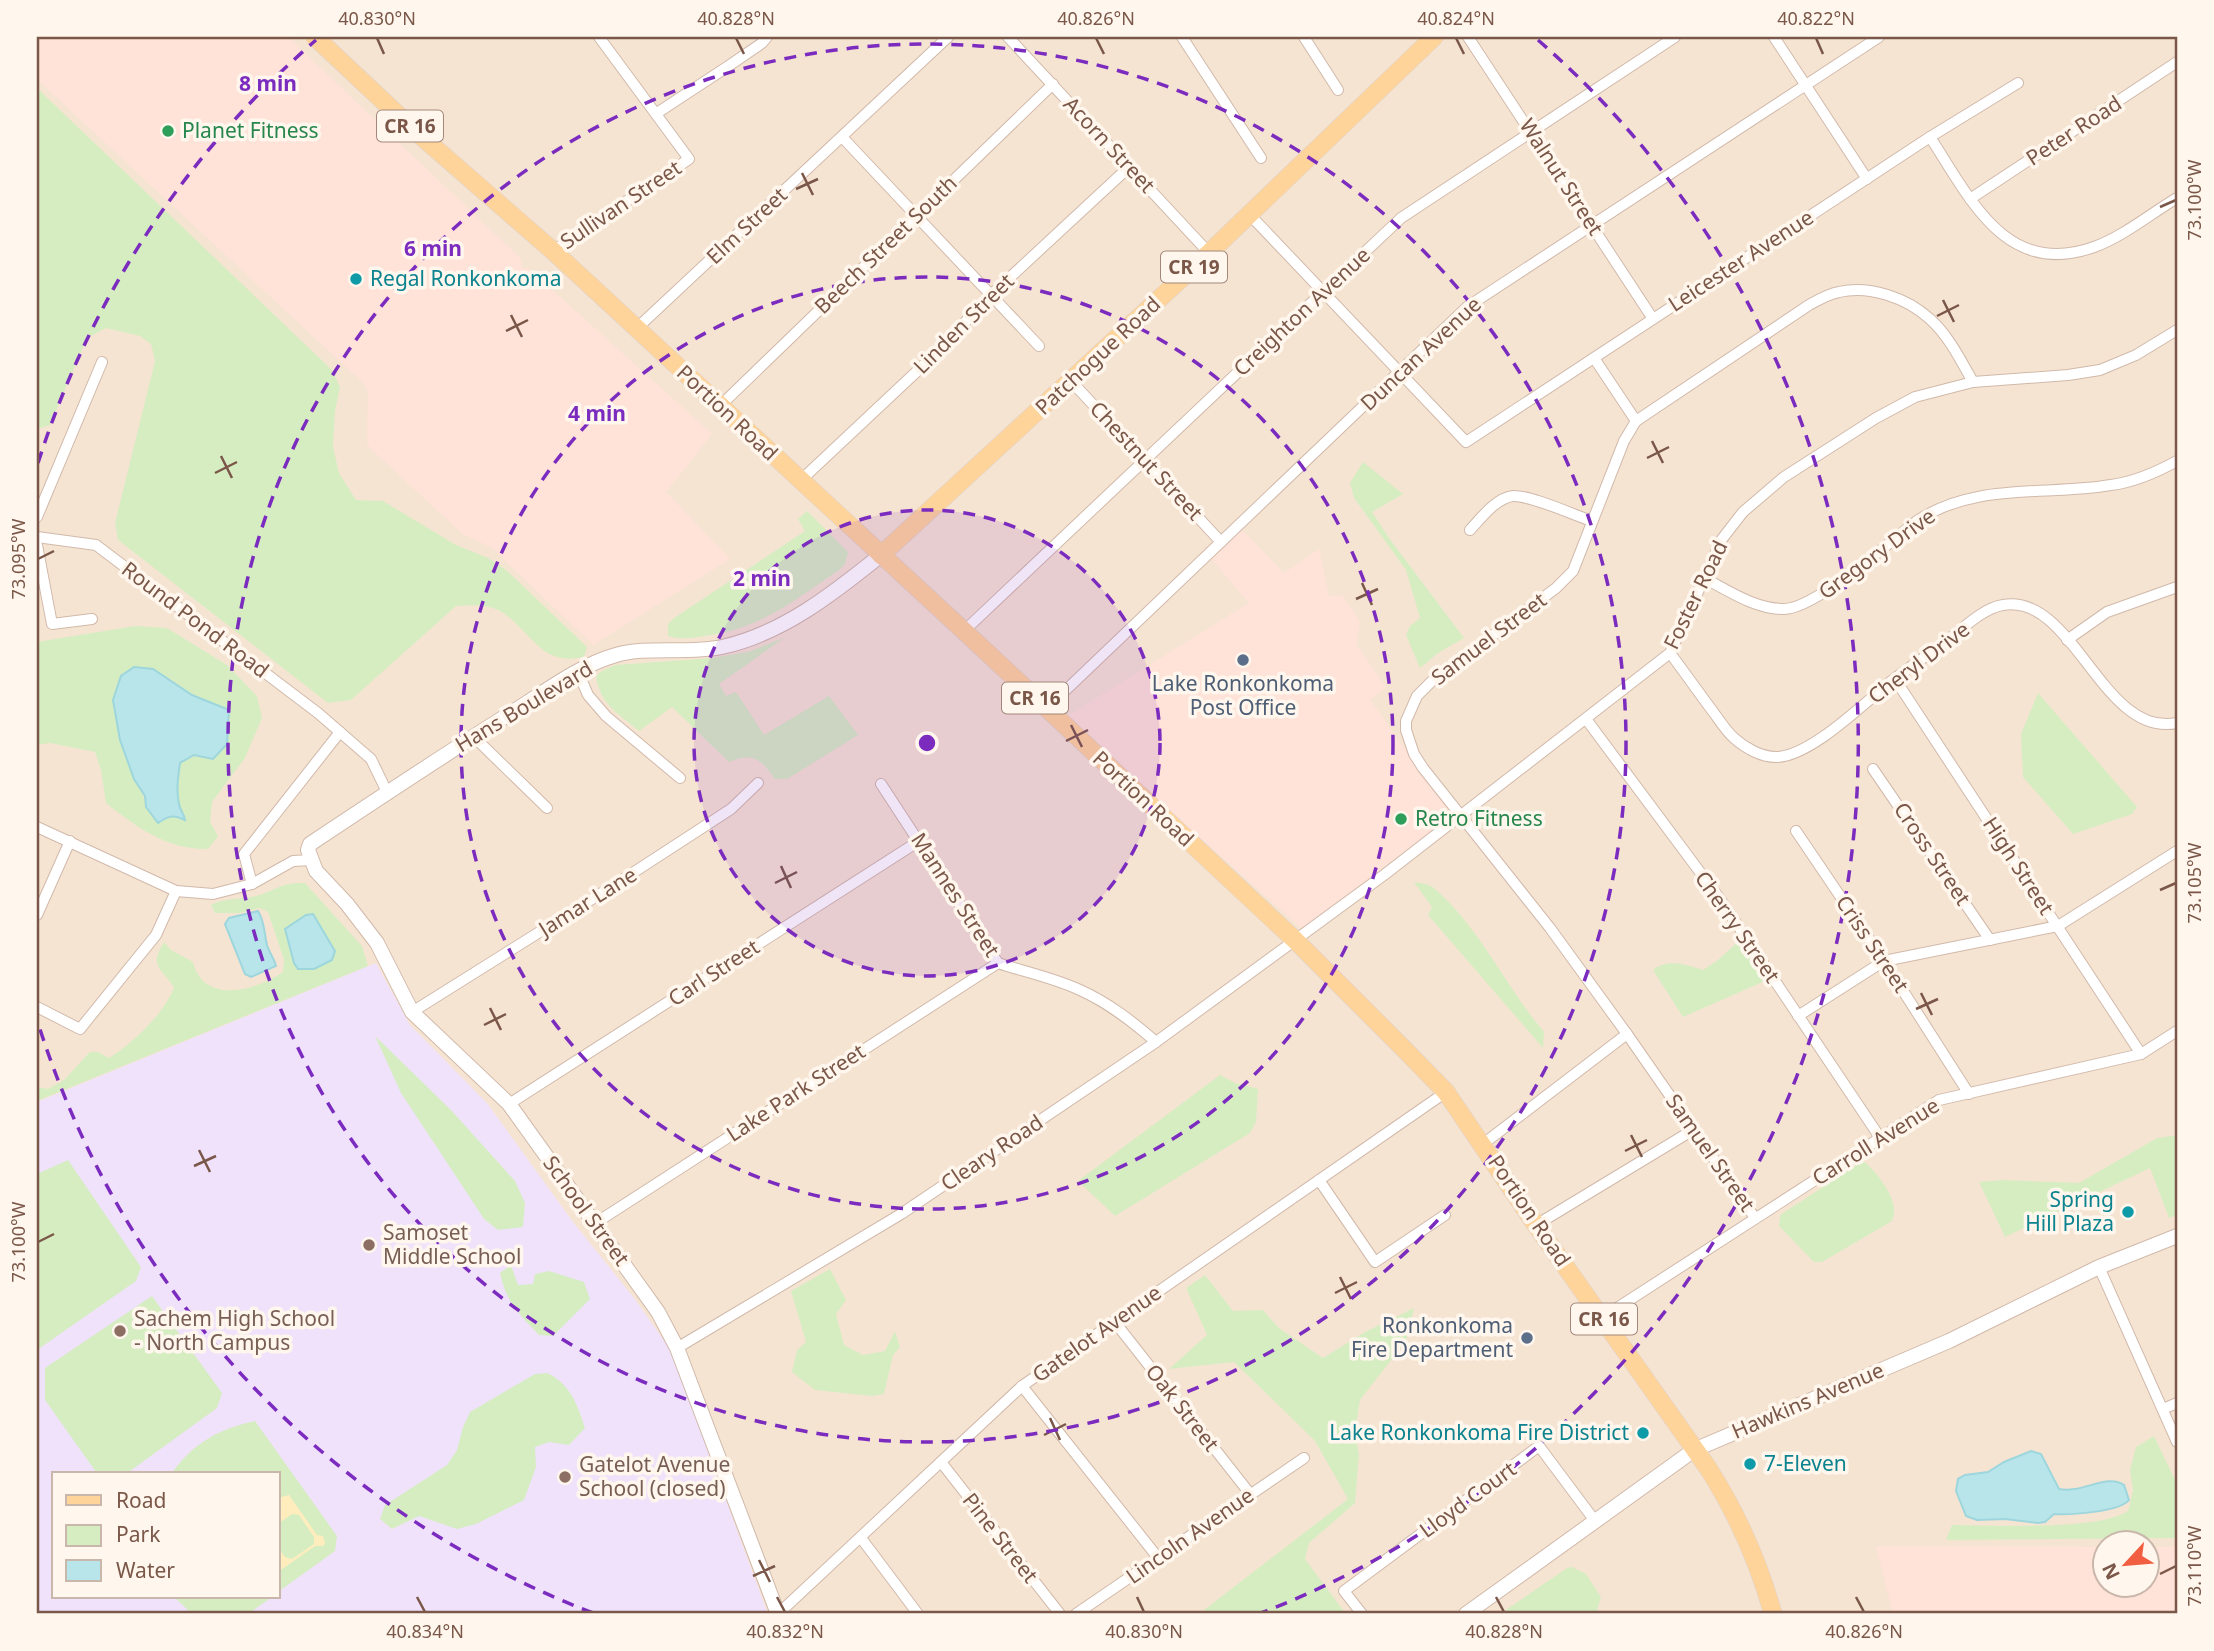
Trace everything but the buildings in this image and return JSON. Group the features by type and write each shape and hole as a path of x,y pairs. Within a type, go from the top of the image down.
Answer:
{"main road":[{"name":"Portion Road","path":"315,37 413,129 553,251 964,631 1296,941 1446,1092 1695,1450 1737,1516 1755,1558 1773,1614"},
{"name":"Patchogue Road","path":"881,555 1250,215 1434,37"}],"street":[{"path":"599,37 657,113 767,37"},
{"name":"Elm Street","path":"636,329 948,37"},
{"name":"Acorn Street","path":"1008,37 1209,253"},
{"path":"1182,37 1261,158"},
{"path":"1304,37 1338,90"},
{"name":"Creighton Avenue","path":"964,631 1401,218 1675,37"},
{"path":"1774,37 1867,179"},
{"name":"Duncan Avenue","path":"1046,709 1467,307 1879,37"},
{"name":"Walnut Street","path":"1470,38 1653,318"},
{"name":"Peter Road","path":"1970,199 2177,62"},
{"name":"Leicester Avenue","path":"1400,372 1466,442 2018,83"},
{"name":"Beech Street South","path":"720,406 1053,84"},
{"name":"Sullivan Street","path":"553,251 689,159 657,113"},
{"path":"842,138 1038,346"},
{"path":"1930,138 1989,224 2004,237 2026,248 2052,253 2094,247 2177,198"},
{"name":"Linden Street","path":"800,481 929,360 991,295 1129,167"},
{"path":"1250,215 1400,372"},
{"name":"Samuel Street","path":"1755,1218 1550,928 1459,815 1414,754 1406,730 1409,713 1417,696 1433,680 1556,588 1573,571 1624,441 1636,421 1809,305 1847,290 1881,293 1902,299 1932,320 1948,340 1973,382"},
{"name":"Foster Road","path":"1296,941 1670,653 1722,539 1742,512 1784,477 1915,397 1973,382 2100,370 2136,355 2177,330"},
{"path":"1594,358 1636,421"},
{"path":"37,517 102,362"},
{"name":"Chestnut Street","path":"1071,381 1221,542"},
{"name":"Gregory Drive","path":"1704,578 1748,601 1768,607 1794,608 1820,597 1917,521 1950,503 1987,494 2113,485 2140,478 2177,461"},
{"path":"1470,530 1487,511 1511,496 1525,498 1592,521"},
{"name":"Round Pond Road","path":"37,537 96,545 340,732 371,759 387,792"},
{"path":"37,545 52,624 92,619"},
{"name":"Hans Boulevard","path":"312,860 308,850 310,844 473,736 578,672 617,654 678,652 721,647 753,637 797,616 835,592 881,555"},
{"path":"2067,640 2107,612 2177,587"},
{"name":"Cheryl Drive","path":"1670,653 1732,737 1752,751 1777,757 1808,746 1982,614 1997,606 2017,604 2034,609 2048,619 2101,681 2133,713 2159,725 2177,723"},
{"path":"578,672 588,695 606,716 680,779"},
{"name":"High Street","path":"1895,679 2141,1054"},
{"name":"Cherry Street","path":"1586,719 1720,899 1881,1139"},
{"path":"251,884 244,854 340,732"},
{"path":"473,736 547,808"},
{"name":"Cross Street","path":"1873,769 1990,940"},
{"name":"Jamar Lane","path":"412,1012 731,809 758,783"},
{"name":"Mannes Street","path":"881,784 998,963 1051,978 1082,991 1124,1015 1156,1042"},
{"path":"37,827 176,891 213,894 251,884 293,861 312,860"},
{"name":"Criss Street","path":"1796,831 1969,1094"},
{"path":"37,915 41,893 70,841"},
{"name":"Carl Street","path":"509,1104 919,841"},
{"path":"1798,1016 1884,961 2058,926 2177,851"},
{"name":"School Street","path":"312,860 316,871 347,904 377,943 412,1012 509,1104 658,1311 677,1348 778,1614"},
{"path":"37,1007 80,1029 156,935 176,891"},
{"name":"Cleary Road","path":"677,1348 901,1214 1156,1042 1296,941"},
{"name":"Lake Park Street","path":"594,1224 998,963"},
{"name":"Carroll Avenue","path":"1603,1317 1939,1100 2141,1054 2177,1031"},
{"path":"1483,1143 1627,1034"},
{"name":"Gatelot Avenue","path":"778,1614 1022,1386 1446,1092"},
{"path":"1536,1225 1693,1130"},
{"path":"1319,1180 1375,1262 1445,1215"},
{"name":"Hawkins Avenue","path":"1466,1614 1695,1450 1949,1341 2099,1267 2177,1236"},
{"path":"2099,1267 2177,1443"},
{"name":"Oak Street","path":"1114,1321 1251,1494"},
{"path":"1022,1386 1158,1559"},
{"path":"2162,1409 2177,1403"},
{"name":"Lloyd Court","path":"1362,1614 1344,1591 1539,1446 1595,1521"},
{"name":"Lincoln Avenue","path":"1076,1614 1304,1458"},
{"name":"Pine Street","path":"941,1462 1060,1614"},
{"path":"861,1538 918,1614"}],"shaded area":[{"path":"37,37 2177,37 2177,1614 37,1614"},
{"path":"37,37 288,37 521,259 522,268 529,269 712,434 666,492 730,559 593,645 492,548 463,534 369,447 368,391 363,383 37,79"},
{"path":"1241,529 1284,573 1319,549 1329,596 1342,595 1360,622 1356,644 1386,687 1370,700 1452,815 1302,929 1066,717 1249,603 1210,557"},
{"path":"376,963 410,1025 487,1103 670,1349 768,1614 37,1614 37,1102"},
{"path":"1876,1546 2092,1547 2092,1598 2162,1598 2162,1547 2177,1547 2177,1614 1893,1614"}],"green space":[{"path":"37,88 332,370 340,387 335,411 333,447 339,473 356,500 383,501 456,545 488,558 505,569 587,647 584,657 569,659 546,652 511,619 490,607 456,606 351,700 328,703 118,540 115,523 155,361 151,344 140,336 106,328 87,338 50,425 37,429"},
{"path":"1363,462 1403,494 1372,512 1464,638 1438,653 1420,668 1406,635 1410,626 1420,618 1406,570 1354,498 1350,483"},
{"path":"807,511 848,552 845,564 839,570 776,612 743,627 696,637 668,636 668,624 674,618 805,531 798,519"},
{"path":"135,626 167,628 227,665 257,696 262,718 245,758 212,802 210,822 218,836 208,849 179,846 166,841 141,828 106,803 95,752 50,743 37,745 37,642","holes":["169,678 192,695 228,710 230,719 227,744 194,755 180,763 178,794 184,820 176,815 168,816 146,807 126,757 113,700"]},
{"path":"784,638 719,684 726,696 736,692 764,735 829,696 858,735 787,779 775,779 756,759 744,758 729,762 672,707 639,731 611,708 598,686 596,676 615,665 712,658 748,652"},
{"path":"2038,693 2137,807 2132,814 2073,834 2023,777 2021,734"},
{"path":"1414,882 1433,887 1466,921 1544,1032 1543,1048 1428,915 1432,907"},
{"path":"305,883 362,946 368,966 37,1101 37,1087 48,1089 64,1080 90,1052 98,1052 109,1058 128,1045 156,1017 174,987 157,962 164,942 171,950 193,962 199,976 219,989 245,989 283,972 284,960 268,912 260,908 240,913 215,913 211,905 256,896 284,885"},
{"path":"1739,941 1765,981 1683,1017 1653,970 1671,963 1703,970"},
{"path":"375,1036 451,1110 515,1181 525,1203 523,1227 498,1230 484,1219 401,1093"},
{"path":"1220,1075 1235,1083 1258,1089 1256,1122 1250,1133 1115,1216 1078,1181"},
{"path":"2177,1136 2177,1215 2169,1218 2150,1168 2005,1237 1979,1182 2002,1180 2079,1183 2157,1138"},
{"path":"68,1160 141,1267 136,1281 37,1350 37,1174"},
{"path":"1863,1161 1878,1176 1891,1197 1894,1210 1892,1221 1822,1262 1814,1262 1779,1226 1780,1215"},
{"path":"511,1265 518,1285 533,1284 535,1274 549,1271 584,1282 590,1299 553,1336 539,1335 514,1307 506,1293 500,1273"},
{"path":"830,1269 846,1300 836,1314 844,1345 863,1355 885,1351 895,1331 900,1347 893,1355 884,1394 872,1396 815,1390 792,1372 797,1350 806,1342 791,1291"},
{"path":"1205,1275 1233,1311 1263,1310 1279,1328 1323,1358 1365,1332 1414,1308 1406,1341 1360,1400 1355,1432 1359,1455 1355,1503 1309,1543 1305,1559 1346,1614 1206,1614 1204,1610 1348,1499 1315,1441 1234,1362 1169,1369 1207,1335 1186,1288"},
{"path":"152,1296 222,1393 217,1408 129,1472 96,1472 45,1400 45,1368"},
{"path":"547,1373 567,1389 585,1428 569,1445 549,1442 535,1447 536,1467 524,1500 476,1524 457,1529 419,1516 392,1529 380,1519 385,1505 447,1465 457,1450 470,1412 535,1374"},
{"path":"255,1421 337,1536 335,1551 280,1591 280,1472 172,1472 198,1446 230,1428"},
{"path":"2154,1436 2177,1484 2177,1538 2162,1538 2162,1528 2092,1528 2092,1539 1946,1540 1952,1525 2069,1524 2093,1522 2128,1511 2133,1490 2130,1470 2136,1447"},
{"path":"1572,1567 1586,1574 1601,1597 1596,1614 1500,1614 1567,1568"},
{"path":"175,1598 271,1598 248,1614 192,1614"}],"sand":[{"path":"289,1495 317,1535 323,1536 325,1543 323,1546 315,1546 280,1571 280,1551 285,1557 292,1559 314,1544 314,1537 299,1515 292,1514 280,1523 280,1497"}],"water":[{"path":"134,667 153,669 192,695 229,710 227,744 213,759 194,755 180,763 178,794 185,820 171,817 158,823 146,807 145,796 134,779 120,740 113,700 121,676"},
{"path":"258,911 276,966 251,977 245,974 225,924 229,918"},
{"path":"313,914 335,951 332,960 314,969 298,969 285,929 306,915"},
{"path":"2031,1451 2041,1454 2059,1489 2117,1482 2124,1485 2129,1500 2105,1510 2054,1514 2045,1522 2038,1523 2005,1519 1977,1520 1966,1516 1956,1491 1958,1479 1965,1475 1988,1472"}],"place":[{"name":"Planet Fitness","path":"168,131"},
{"name":"Regal Ronkonkoma","path":"356,279"},
{"name":"Lake Ronkonkoma Post Office","path":"1243,660"},
{"name":"Retro Fitness","path":"1401,819"},
{"name":"Spring Hill Plaza","path":"2128,1212"},
{"name":"Samoset Middle School","path":"369,1245"},
{"name":"Sachem High School - North Campus","path":"120,1331"},
{"name":"Ronkonkoma Fire Department","path":"1527,1338"},
{"name":"Lake Ronkonkoma Fire District","path":"1643,1433"},
{"name":"7-Eleven","path":"1750,1464"},
{"name":"Gatelot Avenue School (closed)","path":"565,1477"}]}
